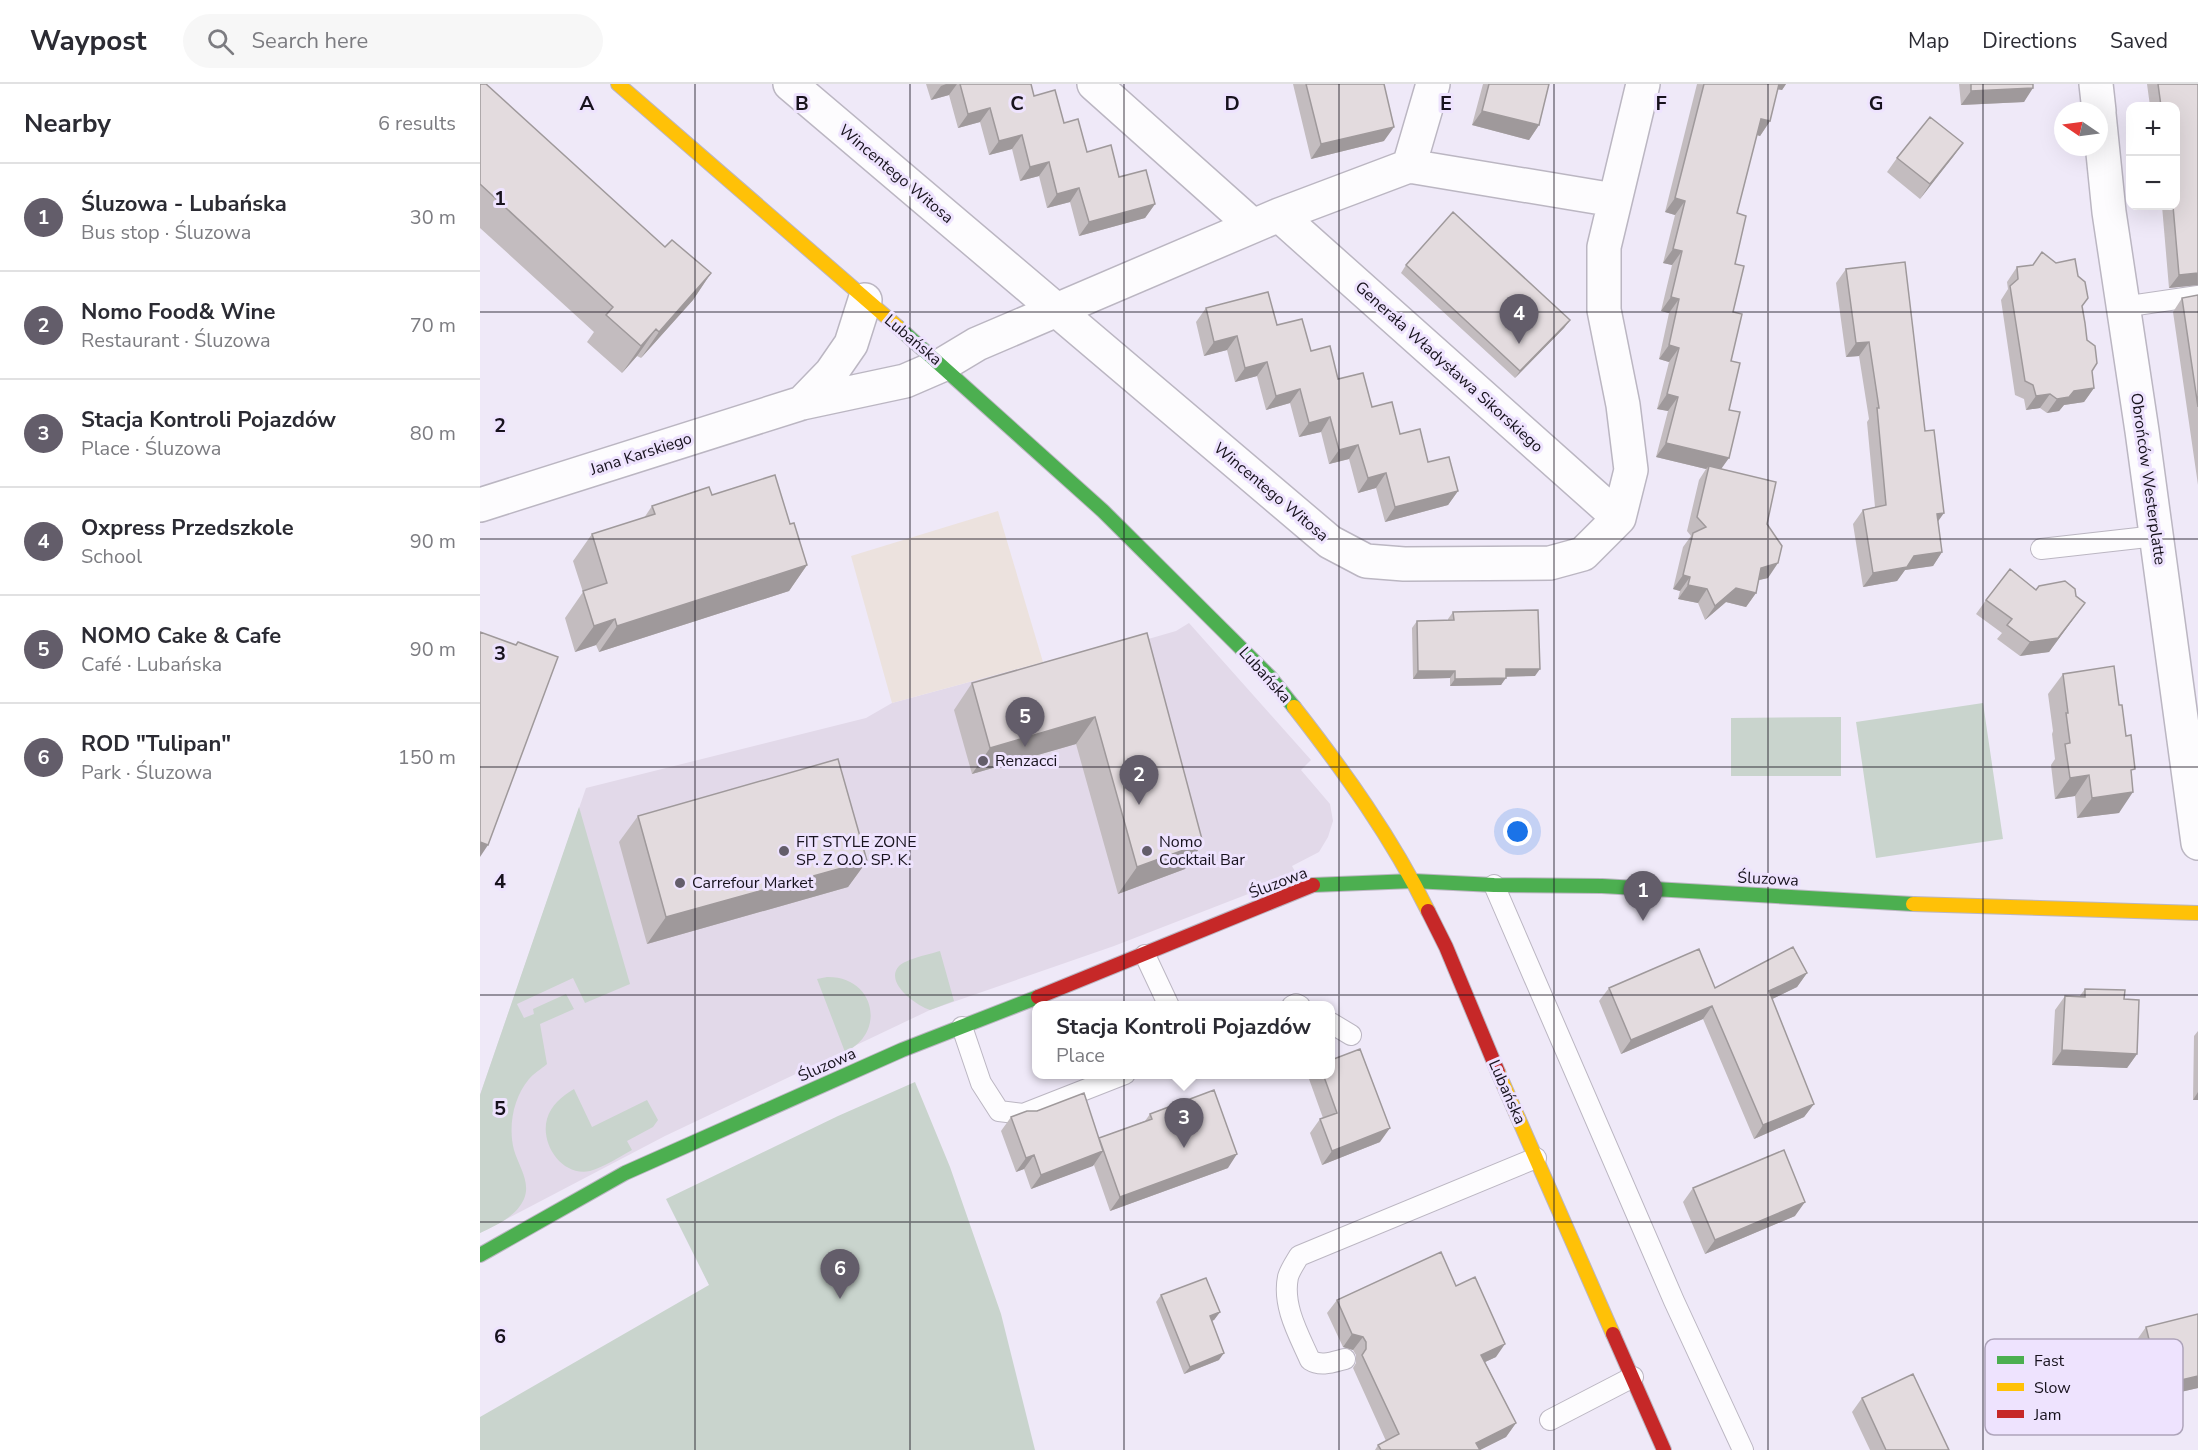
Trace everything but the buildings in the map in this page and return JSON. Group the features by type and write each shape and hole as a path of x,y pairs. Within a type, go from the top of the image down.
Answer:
{"street":[{"name":"Lubańska","path":"618,84 942,365 1103,511 1270,677 1339,765 1413,881 1446,947 1664,1450"},
{"name":"Wincentego Witosa","path":"790,84 1330,542 1366,561 1404,564 1550,563 1583,554 1619,518"},
{"name":"Generała Władysława Sikorskiego","path":"1094,84 1266,220 1619,518"},
{"path":"1409,166 1433,84"},
{"path":"1619,518 1631,470 1623,405 1604,310 1604,247 1643,84"},
{"name":"Obrońców Westerplatte","path":"2096,84 2098,102"},
{"name":"Obrońców Westerplatte","path":"2103,156 2109,213 2198,843"},
{"path":"942,365 977,344 1266,220 1409,166 1614,200"},
{"name":"Jana Karskiego","path":"802,403 831,373 851,344 865,300"},
{"name":"Jana Karskiego","path":"480,505 802,403 904,381 942,365"},
{"name":"Śluzowa","path":"480,1255 626,1173 902,1050 1316,884 1413,881 1494,885 1602,886 1938,905 2198,913"}],"lane":[{"path":"2123,307 2198,296"},
{"path":"2041,549 2156,536"},
{"path":"1494,885 1674,1301 1743,1450"},
{"path":"1145,954 1166,1001"},
{"path":"1335,1025 1352,1035"},
{"path":"962,1027 981,1083 999,1111 1023,1114 1112,1079"},
{"path":"1345,1359 1325,1364 1310,1360 1290,1313 1287,1290 1288,1275 1299,1256 1536,1158"},
{"path":"1550,1420 1633,1377"}],"shaded area":[{"path":"998,511 1043,662 892,703 851,556"},
{"path":"1189,623 1311,760 1301,770 1330,804 1333,821 1328,837 1319,852 1292,866 1297,875 1114,946 930,1010 665,1136 480,1233 480,1095 586,788 866,718 892,703 1043,662 1124,646 1176,631"},
{"path":"1983,703 2003,839 1876,858 1856,722"},
{"path":"1841,717 1841,776 1731,776 1731,718"},
{"path":"579,807 630,984 585,1003 573,978 517,1004 524,1018 534,1014 533,1009 566,994 574,1009 540,1024 547,1064 529,1079 519,1095 513,1113 512,1141 524,1174 526,1193 524,1199 511,1216 480,1233 480,1095"},
{"path":"940,951 954,1001 930,1010 903,992 895,979 895,972 907,961"},
{"path":"827,977 843,979 856,986 865,995 870,1007 867,1032 858,1043 845,1052 817,979"},
{"path":"915,1082 950,1167 1001,1314 1035,1450 480,1450 480,1417 709,1285 666,1199 838,1116"},
{"path":"574,1089 592,1127 647,1100 658,1120 653,1127 627,1141 632,1150 617,1159 590,1171 580,1172 570,1169 555,1157 547,1139 546,1129 547,1119 554,1105"}],"traffic: fast":[{"path":"898,327 1103,511 1270,677 1294,707"},
{"path":"1313,885 1413,881 1494,885 1602,886 1913,904"},
{"path":"480,1255 625,1173 902,1050 1038,997"}],"traffic: slow":[{"path":"618,84 898,327"},
{"path":"1294,707 1366,806 1399,857 1428,911"},
{"path":"1913,904 2198,913"},
{"path":"1498,1072 1613,1334"}],"traffic: jam":[{"path":"1038,997 1313,885"},
{"path":"1428,911 1446,947 1498,1072"},
{"path":"1613,1334 1664,1450"}],"place":[{"name":"Oxpress Przedszkole","path":"1519,344"},
{"name":"NOMO Cake & Cafe","path":"1025,747"},
{"name":"Renzacci","path":"983,761"},
{"name":"Nomo Food& Wine","path":"1139,805"},
{"name":"FIT STYLE ZONE SP. Z O.O. SP. K.","path":"784,851"},
{"name":"Nomo Cocktail Bar","path":"1147,851"},
{"name":"Carrefour Market","path":"680,883"},
{"name":"Śluzowa - Lubańska","path":"1643,921"},
{"name":"Stacja Kontroli Pojazdów","path":"1184,1148"},
{"name":"ROD \"Tulipan\"","path":"840,1299"}]}
